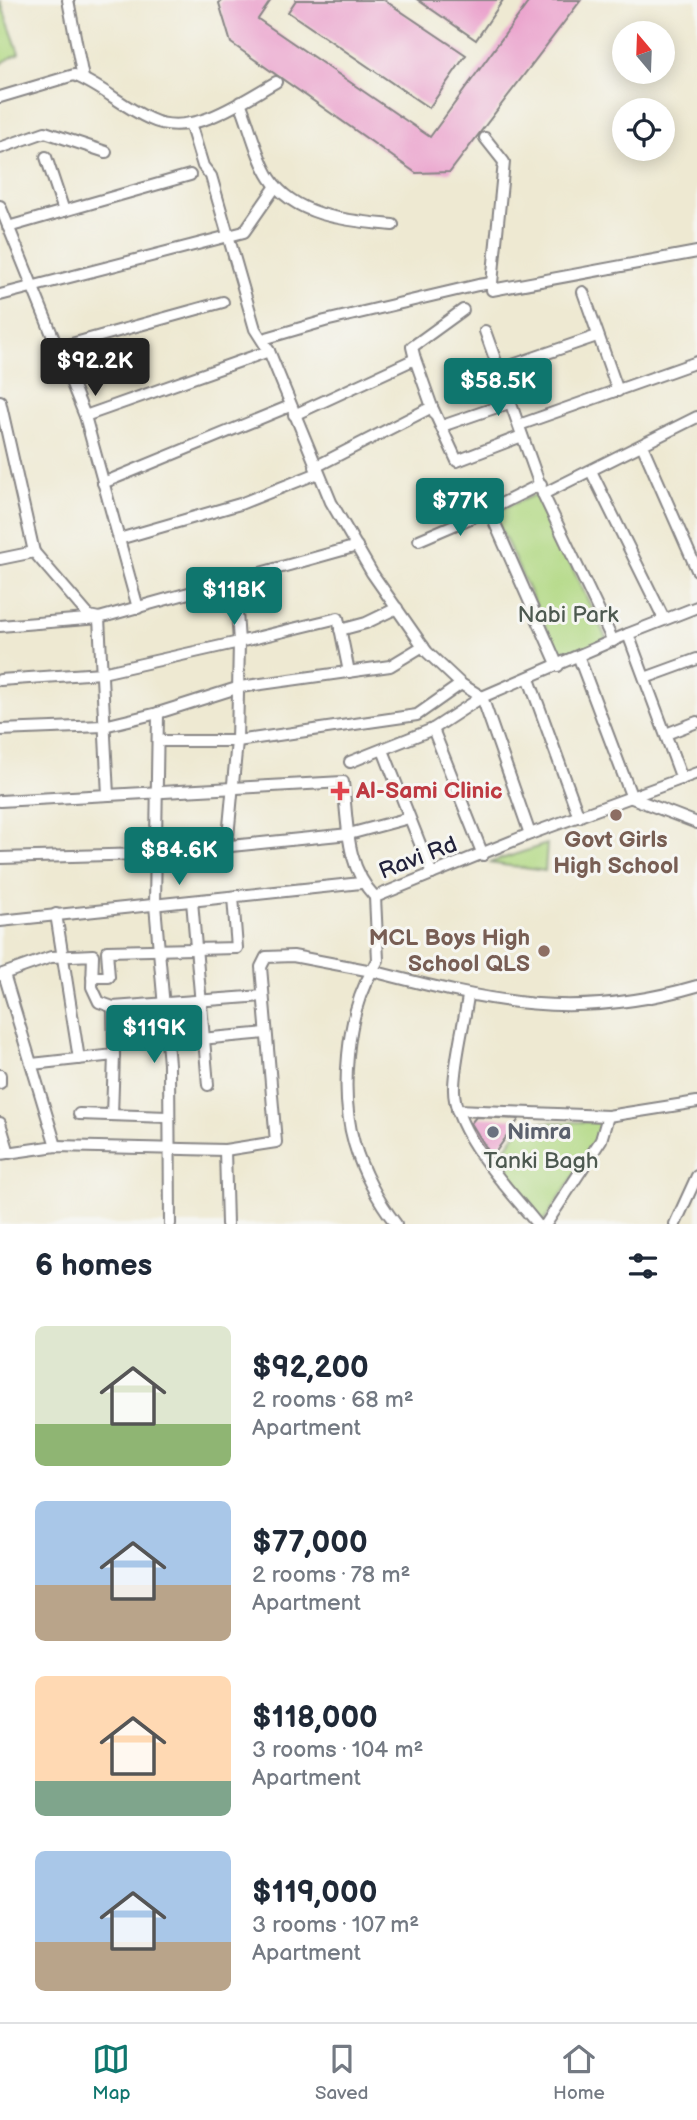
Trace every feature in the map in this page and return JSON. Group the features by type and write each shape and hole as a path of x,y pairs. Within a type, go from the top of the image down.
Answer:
{"street":[{"path":"68,0 83,78"},
{"path":"0,97 74,75 150,120 172,126 190,123 240,102 276,82"},
{"path":"240,102 268,176 294,201 328,217 393,225"},
{"path":"190,123 229,236 255,329 269,351 316,470 356,546 423,646 461,684 482,697 530,834"},
{"path":"0,148 45,132 106,152"},
{"path":"485,138 504,162 492,290 697,252"},
{"path":"46,157 64,211"},
{"path":"9,227 190,175"},
{"path":"0,295 244,232 276,186"},
{"path":"0,206 85,416 138,608"},
{"path":"263,339 376,309 492,283"},
{"path":"583,292 618,391"},
{"path":"57,348 223,302"},
{"path":"463,310 412,347 432,407 457,461 520,431 697,362"},
{"path":"485,331 542,489 613,641"},
{"path":"498,370 597,336"},
{"path":"85,416 269,351"},
{"path":"103,483 292,411 415,359"},
{"path":"0,401 34,552 89,616 99,618"},
{"path":"442,426 509,403"},
{"path":"119,539 240,504 316,470 432,407"},
{"path":"419,540 591,471 697,416"},
{"path":"642,445 697,570"},
{"path":"591,471 664,619"},
{"path":"489,510 558,666"},
{"path":"0,626 99,618 356,546"},
{"path":"0,559 34,552"},
{"path":"227,848 240,687 235,582"},
{"path":"350,762 433,729 482,697 697,607"},
{"path":"340,630 366,623 397,608"},
{"path":"99,618 108,796"},
{"path":"0,680 102,673 338,618 349,672"},
{"path":"628,634 682,779"},
{"path":"0,730 104,726 158,713 240,687 390,666 423,646"},
{"path":"579,658 632,798 697,823"},
{"path":"645,678 697,659"},
{"path":"529,679 579,817"},
{"path":"158,741 237,741 417,715 461,684"},
{"path":"158,713 155,905 167,1042 170,1224"},
{"path":"666,734 697,722"},
{"path":"433,729 483,855"},
{"path":"383,750 432,874"},
{"name":"Ravi Rd","path":"395,1224 363,1169 348,1120 348,1053 355,1014 363,985 378,960 375,897 530,834 697,773"},
{"path":"0,801 343,782 351,859 361,883 375,897"},
{"path":"0,859 216,852 227,848 349,834 409,818"},
{"path":"0,921 361,883"},
{"path":"92,977 108,977 107,951 237,948 233,897"},
{"path":"192,901 208,1085"},
{"path":"57,914 79,1059"},
{"path":"56,1146 2,975 51,957 93,955 92,987 99,1002 113,1007 263,996"},
{"path":"0,1123 4,1154 56,1146 225,1150 276,1142 261,967 266,957 293,956 372,971 468,996 514,1004 576,1005 654,998 697,986"},
{"path":"468,996 454,1087 457,1110 490,1164 537,1224"},
{"path":"112,1115 113,1007"},
{"path":"167,1042 266,1033"},
{"path":"32,1064 114,1055"},
{"path":"0,1075 0,1083"},
{"path":"457,1110 608,1116 697,1102"},
{"path":"79,1114 168,1117"},
{"path":"547,1224 601,1140 608,1116"},
{"path":"225,1150 227,1224"},
{"path":"675,1224 697,1177"}],"green space":[{"path":"0,0 19,53 0,64"},
{"name":"Nabi Park","path":"537,494 608,642 561,661 493,512"},
{"path":"547,844 545,871 489,863"},
{"name":"Tanki Bagh","path":"524,1122 601,1122 597,1141 542,1224 496,1162"}],"building":[{"path":"222,0 271,0 258,19 430,137 530,0 581,0 450,172 416,173 231,43 219,3"},
{"path":"296,0 384,0 466,55 429,108 288,12"},
{"path":"418,0 503,0 476,40"},
{"name":"Nimra","path":"476,1117 519,1119 492,1157 471,1123"}],"place":[{"name":"Al-Sami Clinic","path":"340,791"},
{"name":"Govt Girls High School","path":"616,815"},
{"name":"MCL Boys High School QLS","path":"544,951"},
{"name":"Nimra","path":"493,1132"}]}
